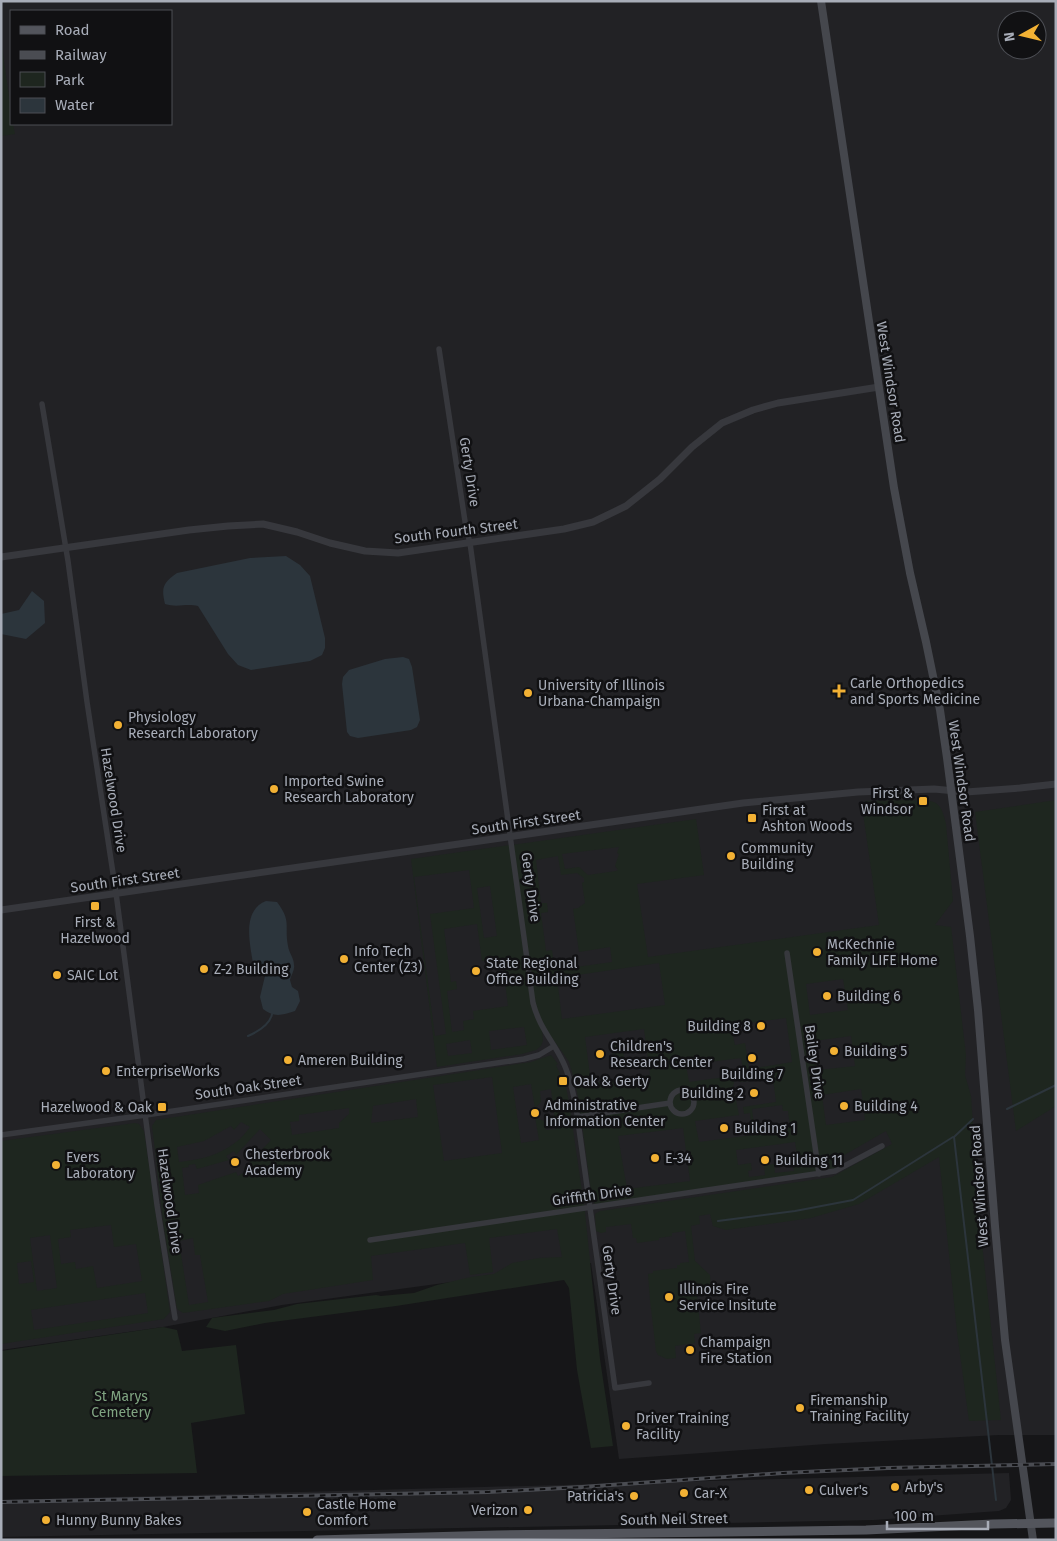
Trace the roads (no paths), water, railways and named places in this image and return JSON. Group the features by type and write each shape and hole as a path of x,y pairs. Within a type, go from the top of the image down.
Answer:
{"main road":[{"name":"West Windsor Road","path":"821,1 894,488 940,710 952,790 978,1010 1005,1340 1033,1540"},
{"name":"South Neil Street","path":"317,1540 497,1535 729,1536 1056,1522"}],"street":[{"name":"Gerty Drive","path":"438,349 466,528 470,543 533,1003 538,1020 568,1073 577,1117 616,1388 649,1383"},
{"name":"South Fourth Street","path":"1,557 189,530 263,524 365,551 398,553 564,529 593,522 626,506 660,480 692,447 722,423 753,410 778,403 879,387"},
{"name":"Hazelwood Drive","path":"42,404 66,548 90,726 116,893 157,1205 175,1318"},
{"name":"South First Street","path":"1,910 771,800 858,792 952,790 966,792 1056,784"},
{"name":"Bailey Drive","path":"787,953 819,1174"},
{"name":"South Oak Street","path":"1,1135 524,1060 539,1055 554,1046"},
{"path":"678,1090 686,1090 692,1095 694,1102 688,1112 681,1114 674,1110 670,1103 672,1096 678,1090"},
{"path":"577,1117 670,1103"},
{"name":"Griffith Drive","path":"370,1240 819,1174 835,1171 882,1146"}],"water":[{"path":"286,556 300,565 310,576 325,638 325,648 322,655 310,661 251,670 238,665 228,654 198,606 165,604 164,586 177,573 250,558"},
{"path":"32,591 44,601 45,623 26,639 1,634 1,614 19,610"},
{"path":"403,657 409,659 412,667 420,720 417,727 411,730 358,738 350,736 347,732 342,684 343,677 349,670 385,659"},
{"path":"266,901 277,902 286,919 288,946 294,965 290,980 292,987 298,991 300,1001 295,1011 275,1015 263,1009 260,997 265,976 254,969 249,931 253,913 258,906"}],"waterway":[{"path":"248,1036 266,1025 272,1014"},
{"path":"1007,1109 1056,1085"},
{"path":"973,1119 954,1137 996,1500"},
{"path":"718,1221 795,1211 853,1200 953,1137"}],"railway":[{"path":"1,1502 488,1492 783,1473 888,1468 1056,1464"}],"place":[{"name":"Carle Orthopedics and Sports Medicine","path":"839,691"},
{"name":"University of Illinois Urbana-Champaign","path":"528,693"},
{"name":"Physiology Research Laboratory","path":"118,725"},
{"name":"Imported Swine Research Laboratory","path":"274,789"},
{"name":"First & Windsor","path":"923,801"},
{"name":"First at Ashton Woods","path":"752,818"},
{"name":"Community Building","path":"731,856"},
{"name":"First & Hazelwood","path":"95,906"},
{"name":"McKechnie Family LIFE Home","path":"817,952"},
{"name":"Info Tech Center (Z3)","path":"344,959"},
{"name":"Z-2 Building","path":"204,969"},
{"name":"State Regional Office Building","path":"476,971"},
{"name":"SAIC Lot","path":"57,975"},
{"name":"Building 6","path":"827,996"},
{"name":"Building 8","path":"761,1026"},
{"name":"Building 5","path":"834,1051"},
{"name":"Children's Research Center","path":"600,1054"},
{"name":"Building 7","path":"752,1058"},
{"name":"Ameren Building","path":"288,1060"},
{"name":"EnterpriseWorks","path":"106,1071"},
{"name":"Oak & Gerty","path":"563,1081"},
{"name":"Building 2","path":"754,1093"},
{"name":"Building 4","path":"844,1106"},
{"name":"Hazelwood & Oak","path":"162,1107"},
{"name":"Administrative Information Center","path":"535,1113"},
{"name":"Building 1","path":"724,1128"},
{"name":"E-34","path":"655,1158"},
{"name":"Building 11","path":"765,1160"},
{"name":"Chesterbrook Academy","path":"235,1162"},
{"name":"Evers Laboratory","path":"56,1165"},
{"name":"Illinois Fire Service Insitute","path":"669,1297"},
{"name":"Champaign Fire Station","path":"690,1350"},
{"name":"Firemanship Training Facility","path":"800,1408"},
{"name":"Driver Training Facility","path":"626,1426"},
{"name":"Arby's","path":"895,1487"},
{"name":"Culver's","path":"809,1490"},
{"name":"Car-X","path":"684,1493"},
{"name":"Patricia's","path":"634,1496"},
{"name":"Verizon","path":"528,1510"},
{"name":"Castle Home Comfort","path":"307,1512"},
{"name":"Hunny Bunny Bakes","path":"46,1520"}],"park label":[{"name":"St Marys Cemetery","path":"121,1404"}]}
